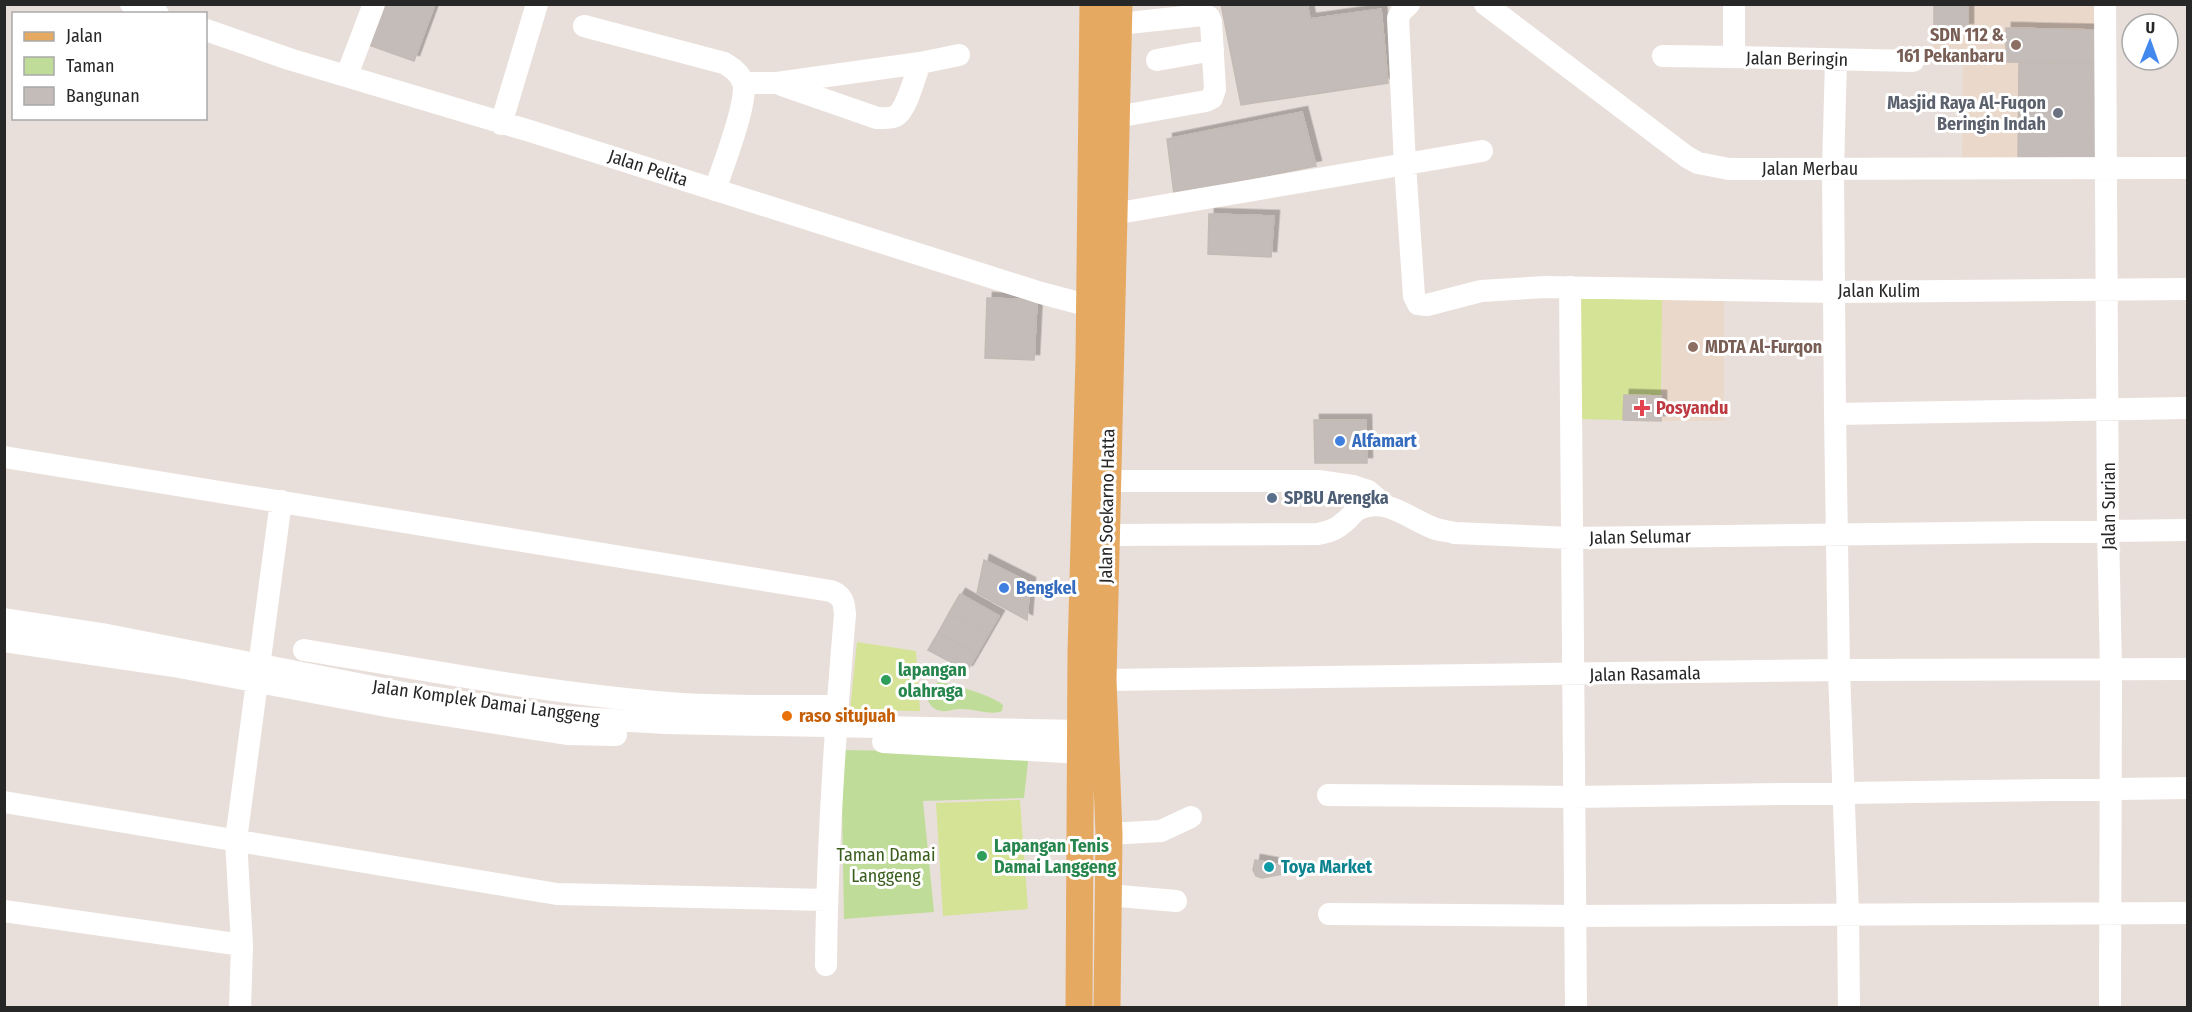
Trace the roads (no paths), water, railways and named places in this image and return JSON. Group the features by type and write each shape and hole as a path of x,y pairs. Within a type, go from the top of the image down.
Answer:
{"main road":[{"name":"Jalan Soekarno Hatta","path":"1079,1008 1081,653 1090,306 1093,4"},
{"name":"Jalan Soekarno Hatta","path":"1107,1008 1108,834 1103,680 1119,14"}],"street":[{"path":"131,4 153,12"},
{"path":"347,75 374,4"},
{"path":"501,124 537,4"},
{"path":"1405,165 1398,18 1409,4"},
{"name":"Jalan Merbau","path":"1485,4 1698,163 1729,169 2187,168"},
{"name":"Jalan Beringin","path":"1734,4 1734,57 1913,61"},
{"name":"Jalan Surian","path":"2105,4 2111,669 2110,1008"},
{"path":"1116,117 1206,101 1212,98 1215,89 1209,17 1119,14"},
{"path":"584,26 724,63 736,70 743,83 743,99 715,190"},
{"name":"Jalan Pelita","path":"207,30 289,58 1090,306"},
{"path":"1157,60 1213,50"},
{"path":"743,83 777,83 920,63 959,55"},
{"path":"1663,56 1734,57"},
{"path":"1836,60 1833,170 1835,414 1839,670 1849,1008"},
{"path":"777,83 877,118 887,119 896,116 904,107 920,63"},
{"path":"1113,214 1482,151"},
{"name":"Jalan Kulim","path":"1405,165 1414,296 1418,304 1427,305 1481,291 1545,287 1835,292 2187,289"},
{"path":"1570,287 1576,1008"},
{"path":"1835,414 2187,408"},
{"path":"4,457 831,591 840,595 844,602 845,614 827,900 826,965"},
{"name":"Jalan Selumar","path":"1108,481 1318,481 1353,486 1368,491 1386,506 1437,529 1455,533 1571,538 2187,530"},
{"path":"240,1008 242,945 236,840 281,501"},
{"path":"1106,536 1318,534 1333,531 1362,507 1386,506"},
{"name":"Jalan Komplek Damai Langgeng","path":"4,619 100,644 258,673 563,717 837,724 1081,742"},
{"name":"Jalan Komplek Damai Langgeng","path":"4,641 100,644"},
{"path":"303,650 569,692 665,720"},
{"path":"410,694 414,668"},
{"name":"Jalan Rasamala","path":"1103,680 1839,670 2187,669"},
{"name":"Jalan Komplek Damai Langgeng","path":"258,673 392,707 567,734 665,720"},
{"path":"563,717 569,692"},
{"path":"1328,795 1573,797 2187,788"},
{"path":"4,802 557,894 827,900"},
{"path":"1108,834 1161,831 1191,818"},
{"path":"1108,895 1176,901"},
{"path":"4,911 242,945"},
{"path":"1329,914 1574,916 2187,913"}],"place":[{"name":"SDN 112 & 161 Pekanbaru","path":"2016,45"},
{"name":"Masjid Raya Al-Fuqon Beringin Indah","path":"2058,113"},
{"name":"MDTA Al-Furqon","path":"1693,347"},
{"name":"Posyandu","path":"1642,408"},
{"name":"Alfamart","path":"1340,441"},
{"name":"SPBU Arengka","path":"1272,498"},
{"name":"Bengkel","path":"1004,588"},
{"name":"lapangan olahraga","path":"886,680"},
{"name":"raso situjuah","path":"787,716"},
{"name":"Lapangan Tenis Damai Langgeng","path":"982,856"},
{"name":"Toya Market","path":"1269,867"}],"park label":[{"name":"Taman Damai Langgeng","path":"886,865"}]}
